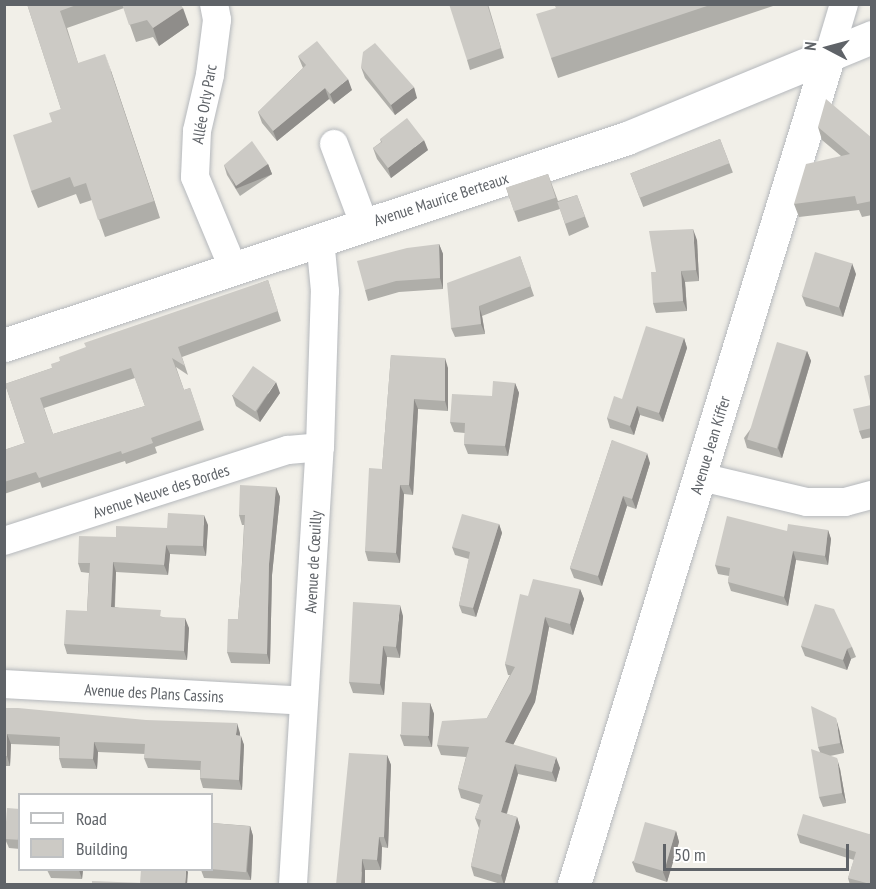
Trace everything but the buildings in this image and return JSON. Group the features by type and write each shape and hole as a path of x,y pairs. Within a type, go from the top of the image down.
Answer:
{"main road":[{"name":"Avenue Maurice Berteaux","path":"4,345 627,138 872,37"},
{"name":"Avenue Jean Kiffer","path":"574,885 829,54"}],"street":[{"name":"Allée Orly Parc","path":"214,4 217,20 210,75 197,130 195,177 233,268"},
{"name":"Avenue Jean Kiffer","path":"829,54 844,4"},
{"path":"334,144 364,224"},
{"name":"Avenue de Cœuilly","path":"293,885 320,447 325,291 320,239"},
{"name":"Avenue Neuve des Bordes","path":"4,541 288,450 320,447"},
{"path":"701,477 807,502 845,502 872,495"},
{"name":"Avenue des Plans Cassins","path":"4,684 304,701"}]}
